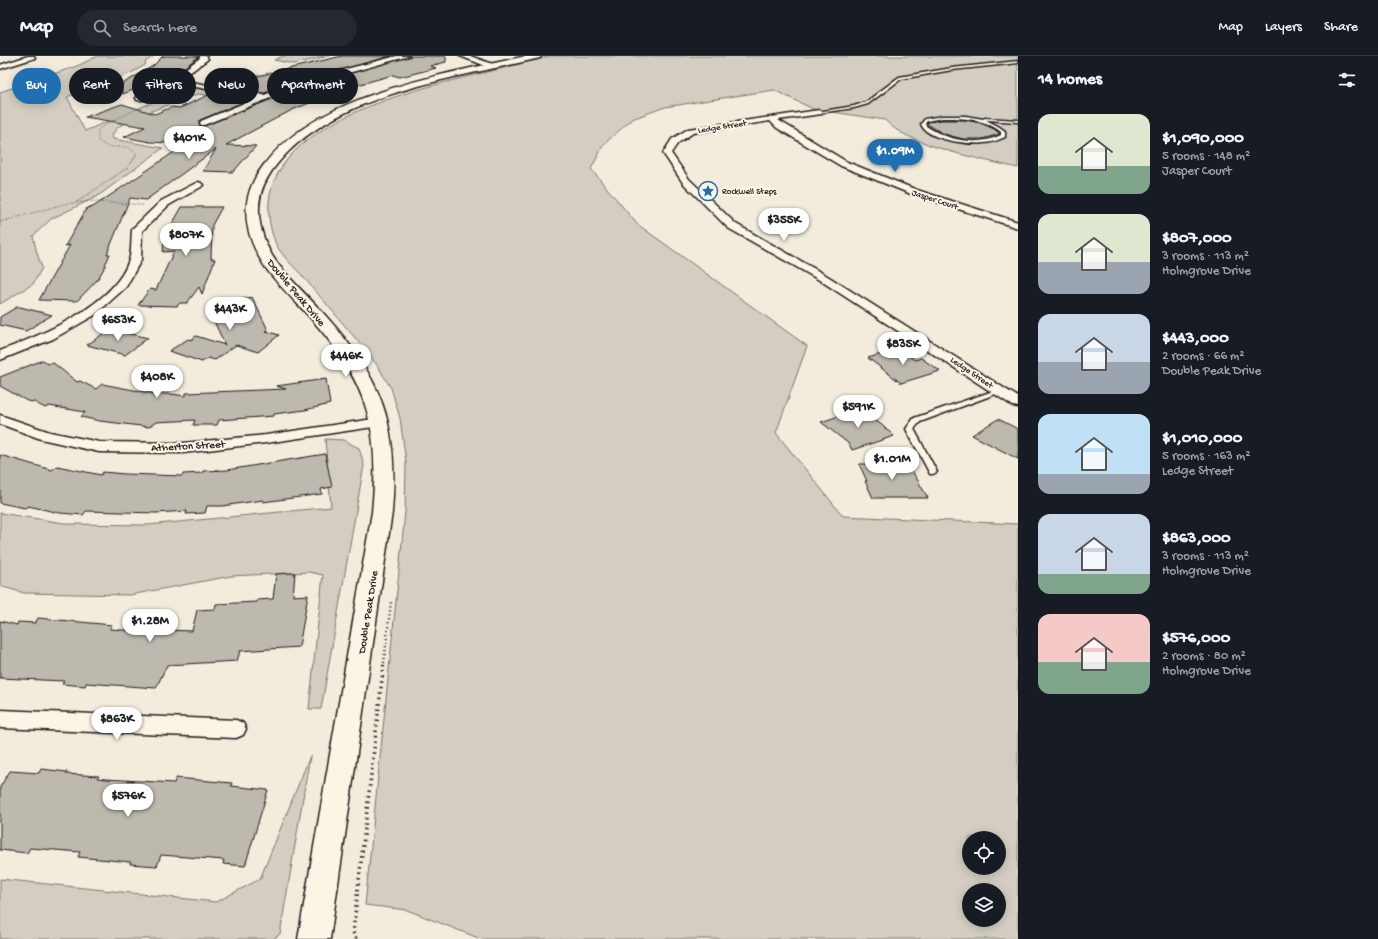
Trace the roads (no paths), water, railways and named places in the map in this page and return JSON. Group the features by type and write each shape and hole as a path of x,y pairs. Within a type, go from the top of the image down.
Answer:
{"street":[{"path":"0,67 32,58 31,56"},
{"path":"193,68 204,59 203,56"},
{"path":"204,123 223,117 264,97 314,80 406,56"},
{"path":"464,56 494,66"},
{"name":"Double Peak Drive","path":"314,939 382,512 385,481 384,447 380,422 371,396 351,358 338,340 272,266 264,253 253,220 252,204 255,191 263,173 286,147 306,131 329,117 391,92 537,56"},
{"path":"196,85 264,97"},
{"name":"Ledge Street","path":"819,112 728,124 691,131 675,141 667,153 686,181 732,226 825,279 1018,403"},
{"name":"Jasper Court","path":"772,119 780,126 844,164 914,192 1018,225"},
{"path":"0,356 49,336 85,315 122,285 135,260 137,230 164,203 198,185"},
{"name":"Atherton Street","path":"0,419 46,436 99,447 184,448 266,439 380,422"},
{"path":"0,719 236,729"}],"lane":[{"name":"Ledge Street","path":"819,112 854,107 867,103 900,78 952,69 1018,62"},
{"path":"978,120 999,127 1003,132 1003,136 998,140 989,142 963,141 938,136 924,128 923,124 926,120 942,116 978,120 1018,121"},
{"path":"933,472 910,429 917,420 999,391"}],"place":[{"name":"Rockwell Steps","path":"708,191"}]}
